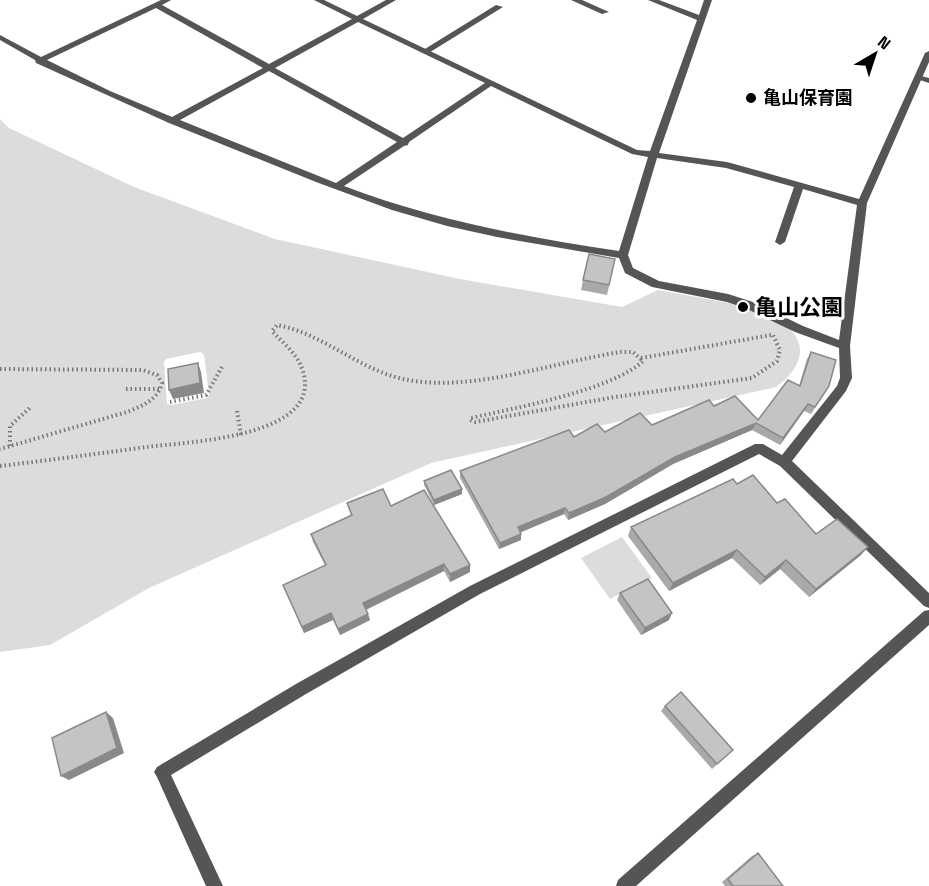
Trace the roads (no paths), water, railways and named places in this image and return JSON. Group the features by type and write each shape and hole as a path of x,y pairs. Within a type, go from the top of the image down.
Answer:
{"street":[{"path":"39,61 167,0"},
{"path":"318,0 489,84 635,152 727,165 862,203"},
{"path":"172,121 392,0"},
{"path":"575,0 604,12"},
{"path":"652,0 701,19"},
{"path":"708,0 653,156 623,255 630,270 656,284 748,305 799,329 844,346"},
{"path":"156,5 405,143"},
{"path":"424,52 499,7"},
{"path":"0,37 39,61 97,89 337,187 422,216 521,239 623,255"},
{"path":"784,462 842,388 846,378 844,346 862,203 924,79 929,53"},
{"path":"337,187 489,84"},
{"path":"780,242 800,186"},
{"path":"215,886 162,772 474,590 759,448 784,462 929,602"},
{"path":"624,886 929,616"}],"place":[{"name":"亀山保育園","path":"751,98"},
{"name":"亀山公園","path":"743,307"}]}
